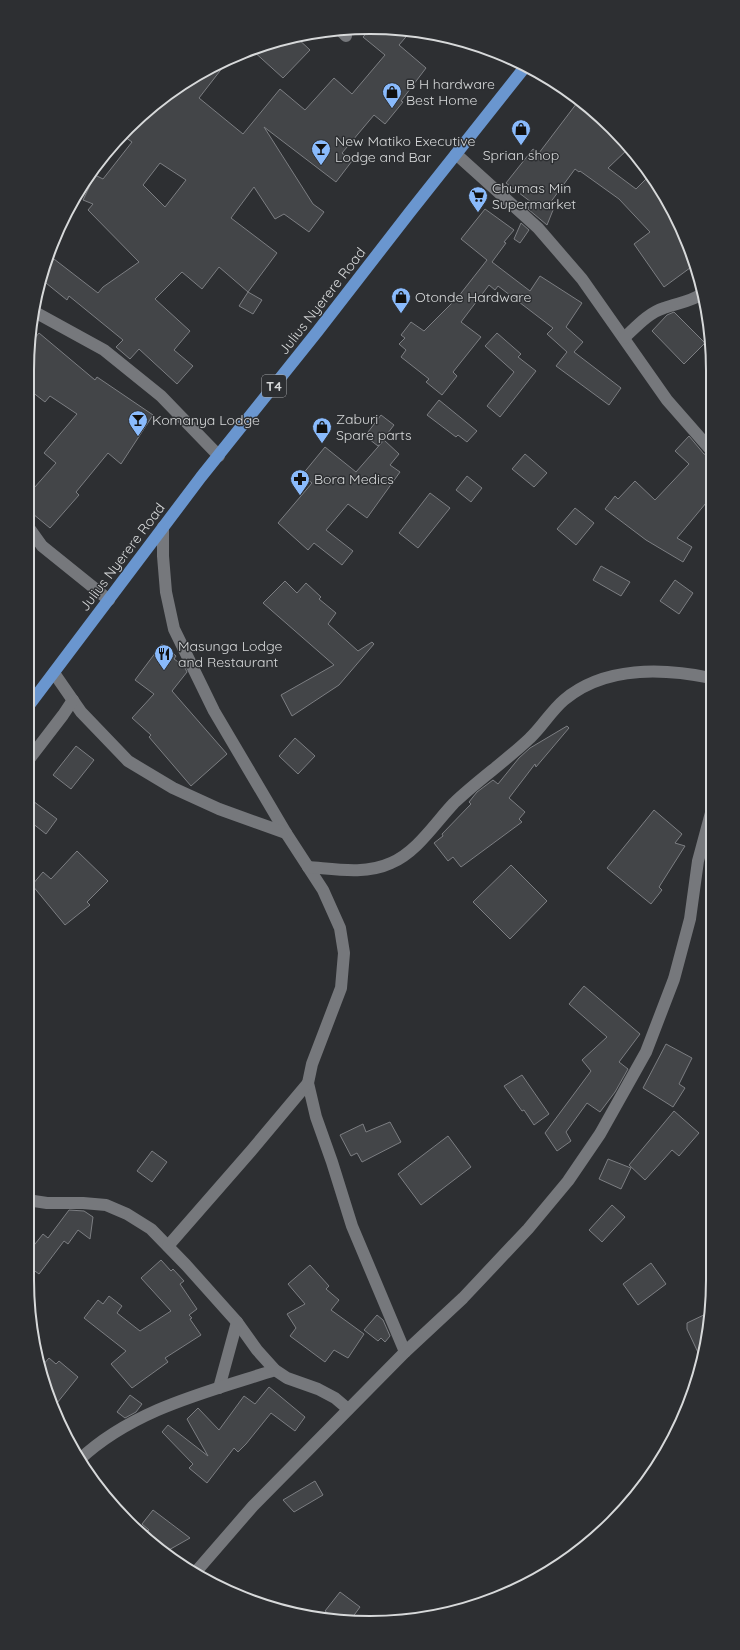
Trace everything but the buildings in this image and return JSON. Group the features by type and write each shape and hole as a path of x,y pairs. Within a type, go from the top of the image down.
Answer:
{"highway":[{"name":"Julius Nyerere Road","path":"34,699 219,456 522,71"}],"street":[{"path":"456,154 538,228 582,279 667,400 706,444"},
{"path":"624,338 650,315 663,308 698,297"},
{"path":"39,314 104,350 161,396 219,456"},
{"path":"164,527 163,556 166,592 174,629 214,712 286,833 323,890 340,928 344,953 341,988 312,1064 308,1083 316,1117 352,1226 405,1352"},
{"path":"34,535 42,546 109,600"},
{"path":"54,672 81,712 128,761 173,788 206,803 286,833"},
{"path":"308,867 358,871 390,864 409,853 456,802 532,737 564,700 580,689 603,678 618,674 661,672 706,677"},
{"path":"34,753 63,716 73,700"},
{"path":"199,1569 253,1506 405,1352 463,1298 528,1229 568,1181 600,1134 646,1052 674,979 690,919 698,861 706,831"},
{"path":"168,1246 308,1083"},
{"path":"34,1201 47,1203 83,1203 106,1205 127,1214 151,1229 237,1322 257,1350 275,1370 287,1378 318,1389 335,1398 348,1409"},
{"path":"219,1388 237,1322"},
{"path":"84,1456 109,1437 140,1418 181,1400 275,1370"}],"place":[{"name":"B H hardware Best Home","path":"392,109"},
{"name":"Sprian shop","path":"521,146"},
{"name":"New Matiko Executive Lodge and Bar","path":"321,166"},
{"name":"Chumas Min Supermarket","path":"478,213"},
{"name":"Otonde Hardware","path":"401,314"},
{"name":"Komanya Lodge","path":"138,437"},
{"name":"Zaburi Spare parts","path":"322,444"},
{"name":"Bora Medics","path":"300,496"},
{"name":"Masunga Lodge and Restaurant","path":"164,671"}]}
